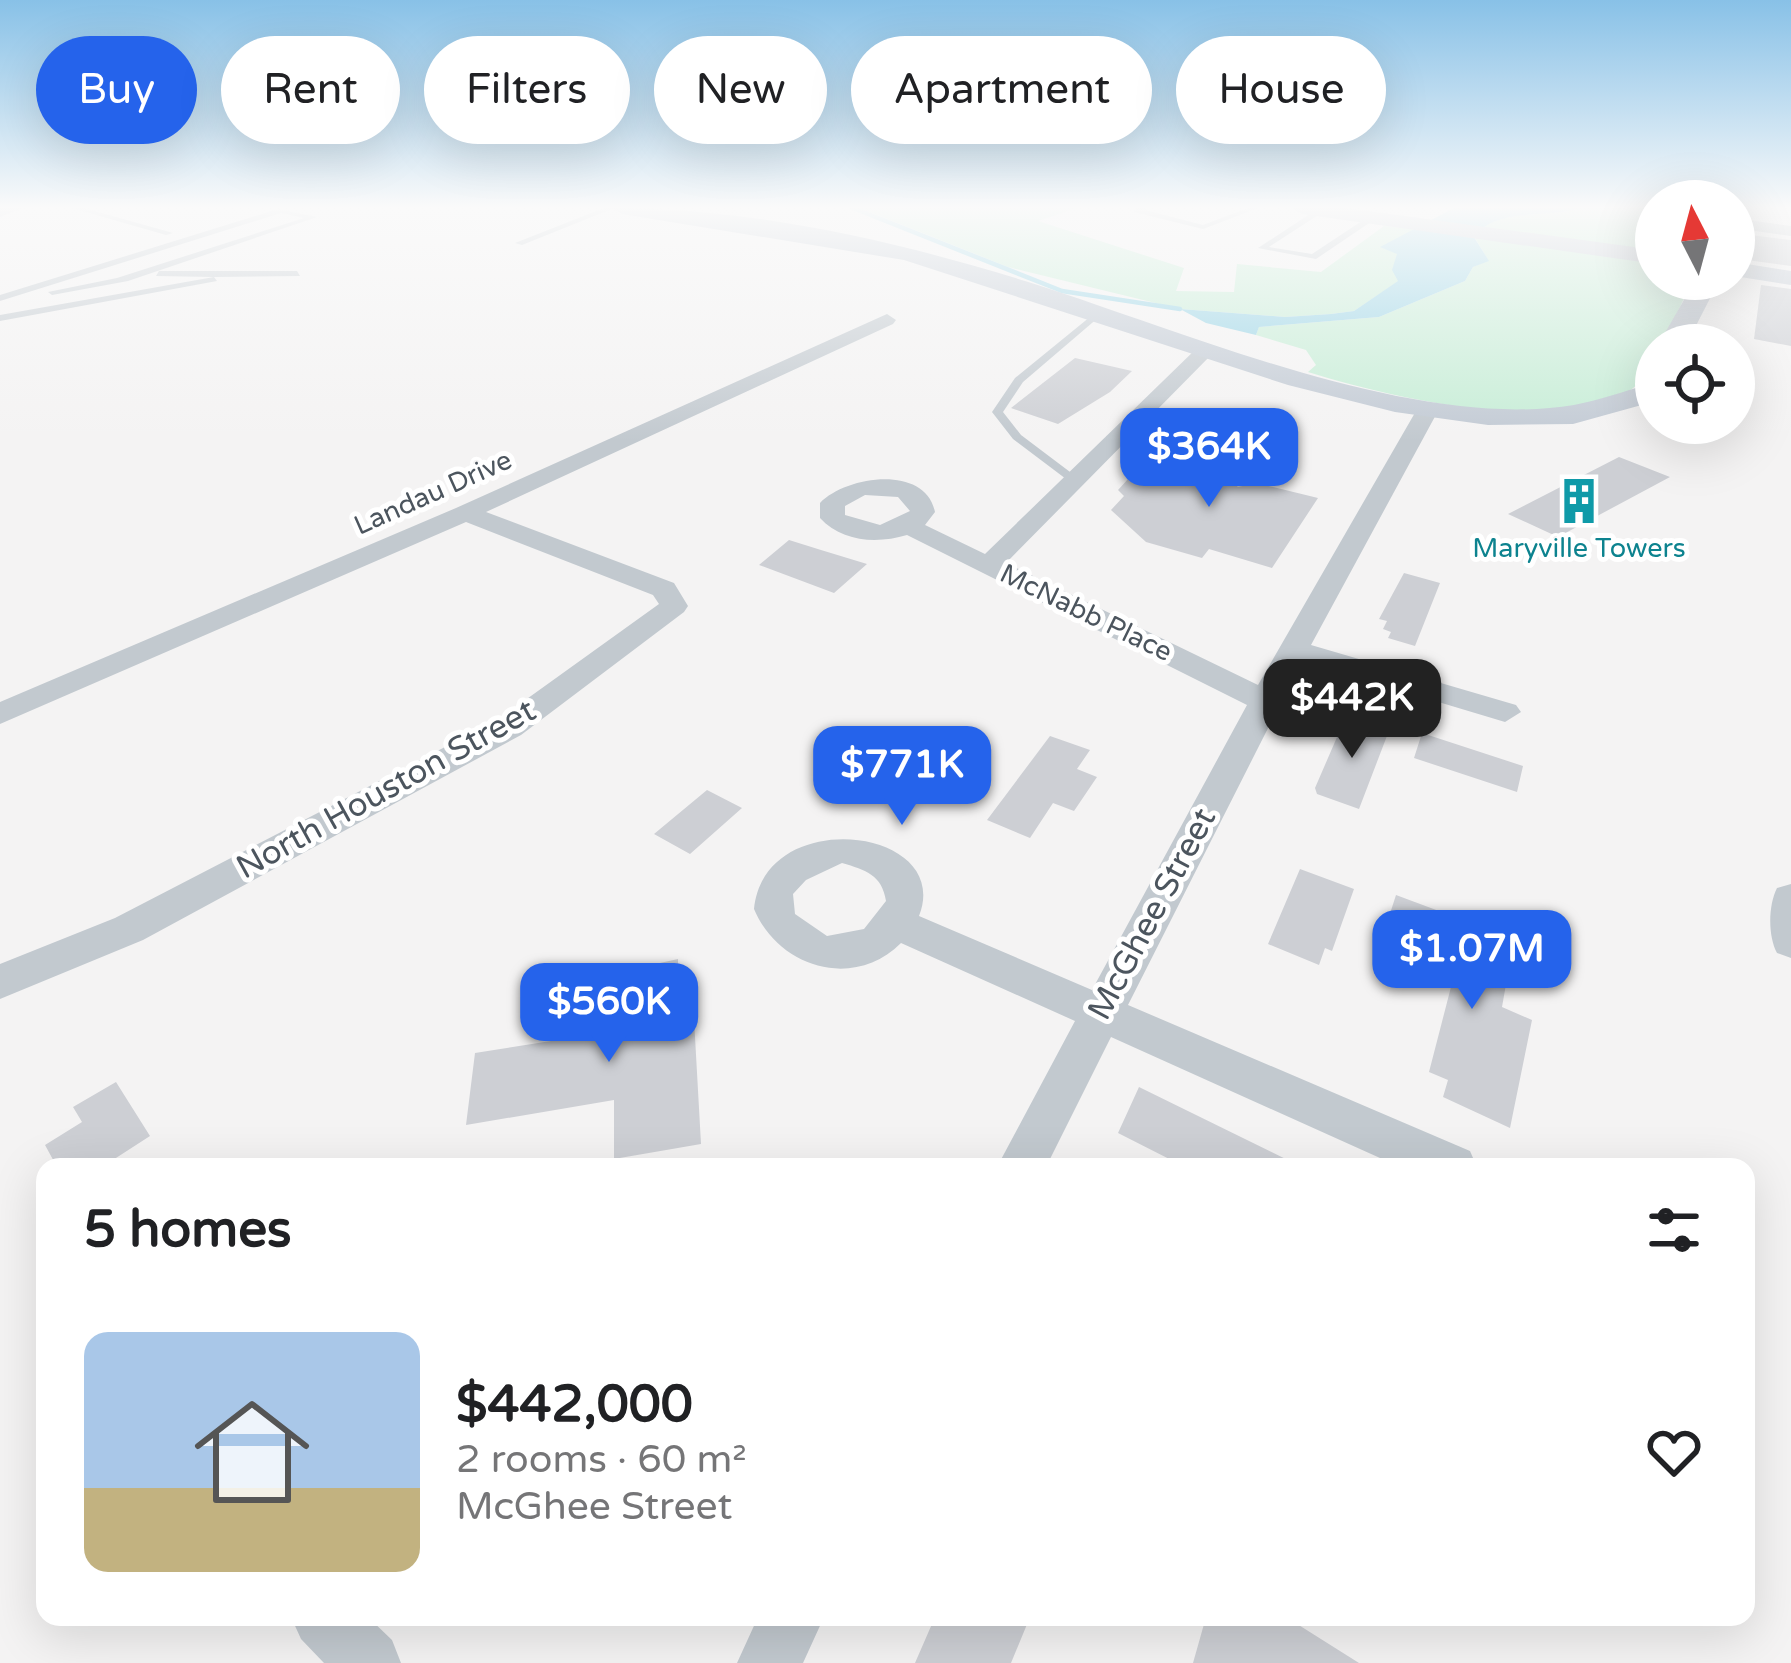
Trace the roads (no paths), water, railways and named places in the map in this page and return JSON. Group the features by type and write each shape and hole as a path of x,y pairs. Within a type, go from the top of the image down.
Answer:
{"street":[{"path":"1010,286 1204,351 1427,411 1558,418 1613,411 1635,400"},
{"name":"Landau Drive","path":"0,714 465,513 887,320"},
{"path":"989,566 1204,351"},
{"name":"McGhee Street","path":"1026,1158 1264,701 1427,411"},
{"name":"North Houston Street","path":"0,982 129,928 510,727 674,606 664,589 465,513"},
{"name":"McNabb Place","path":"908,526 1264,701"},
{"path":"1294,649 1505,712"},
{"path":"1791,899 1791,942"},
{"path":"899,925 1433,1158"},
{"path":"331,1626 369,1663"},
{"path":"769,1663 788,1626"}],"lane":[{"path":"0,299 43,286"},
{"path":"0,299 86,286"},
{"path":"0,318 192,286"},
{"path":"1074,481 1017,437 997,412 1019,380 1096,315"}],"water":[{"path":"1391,286 1454,286 1379,317 1259,327 1256,335 1206,323 1180,309 1285,317 1354,311"}],"waterway":[{"path":"1048,286 1180,309"}],"place":[{"name":"Maryville Towers","path":"1579,501"}]}
